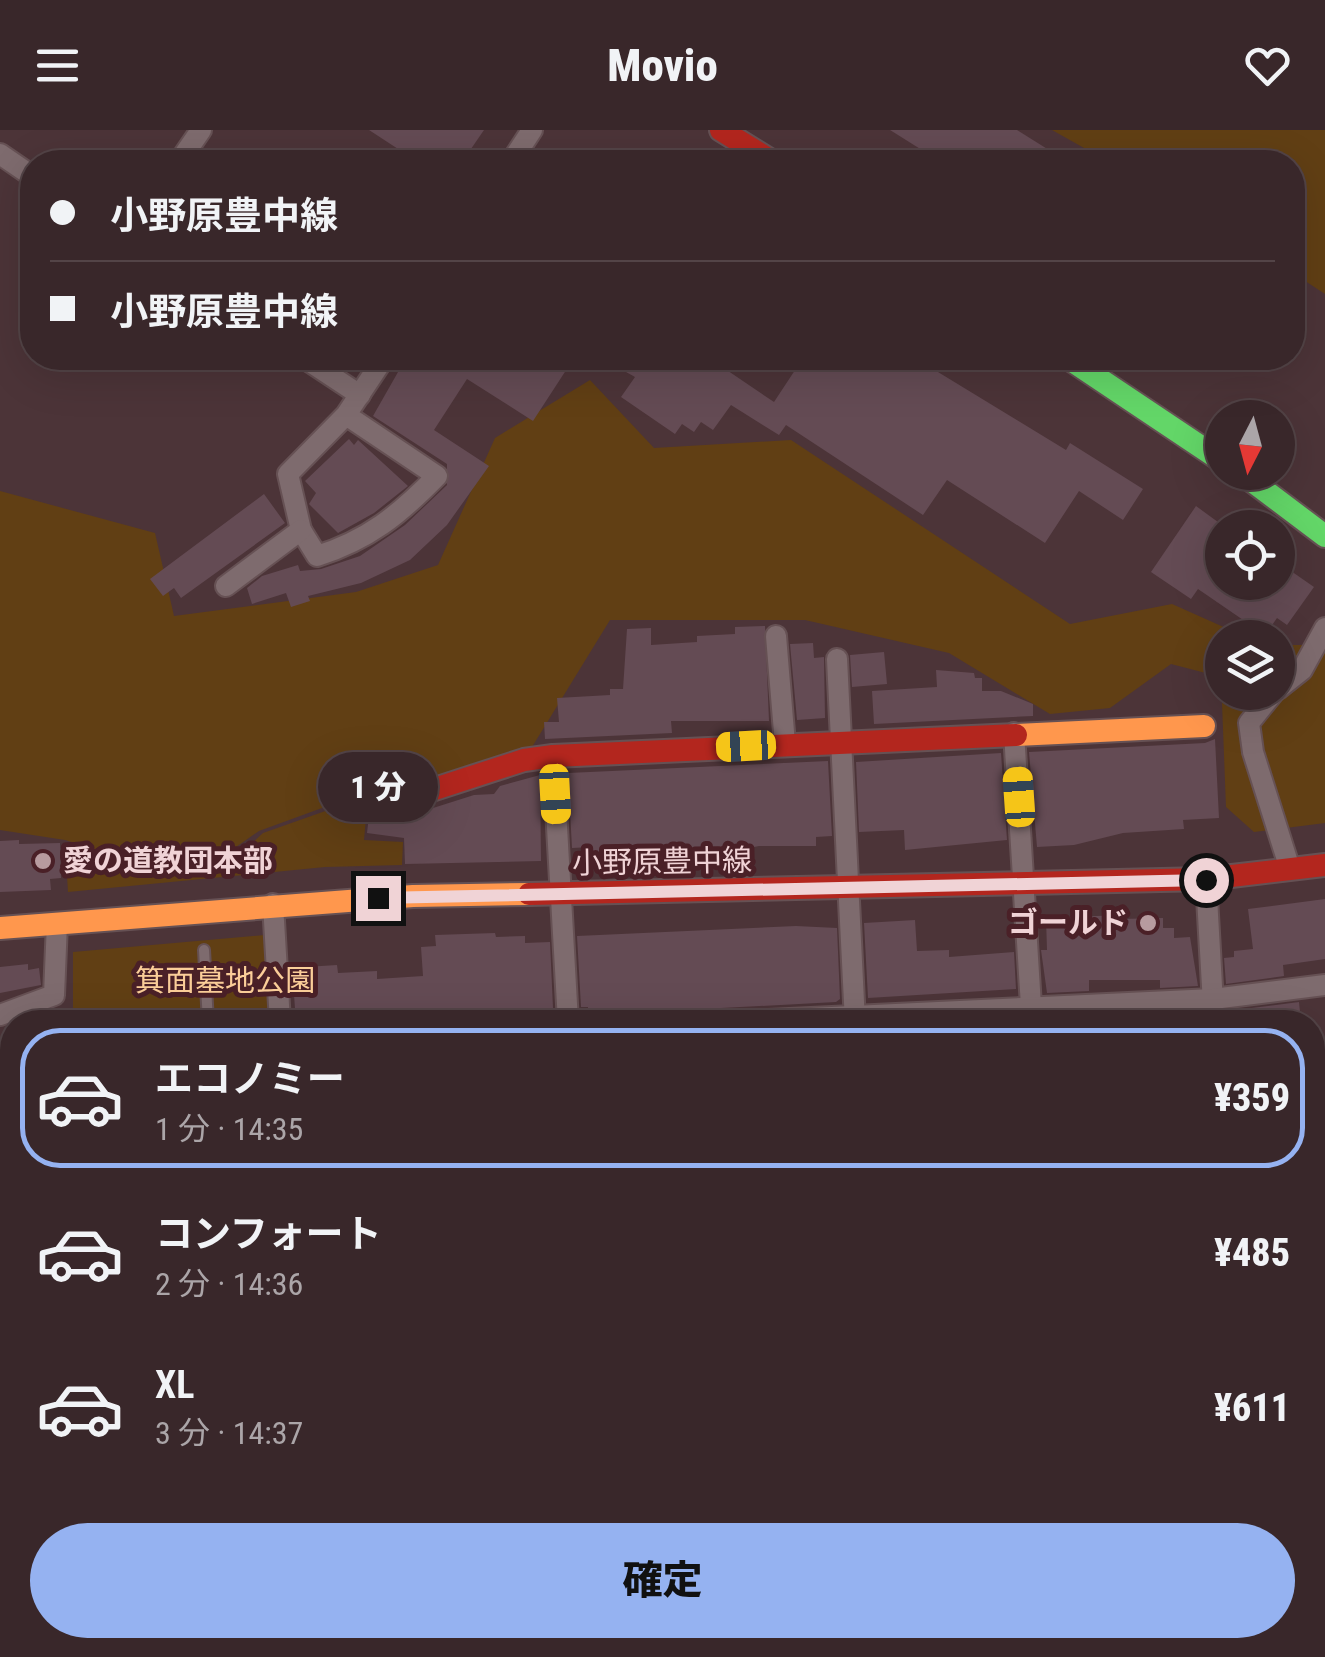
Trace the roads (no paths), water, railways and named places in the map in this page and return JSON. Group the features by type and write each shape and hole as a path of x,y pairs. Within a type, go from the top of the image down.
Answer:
{"street":[{"path":"722,130 758,140"},
{"path":"322,370 360,395"},
{"path":"346,415 437,476 393,521 353,545 317,556 301,530 288,474 346,415 376,370"},
{"path":"1086,370 1205,450"},
{"path":"1264,490 1325,536"},
{"path":"226,586 301,530"},
{"path":"1295,676 1325,628"},
{"path":"776,636 785,744"},
{"path":"837,659 853,1010"},
{"path":"1260,710 1249,723 1253,752 1290,869"},
{"path":"407,798 553,756 1204,726"},
{"path":"1014,733 1031,1010"},
{"path":"553,756 567,1010"},
{"name":"小野原豊中線","path":"0,928 273,904 562,893 1206,880 1325,865"},
{"path":"1206,880 1213,1010"},
{"path":"273,904 279,1010"},
{"path":"14,1010 54,995 57,923"},
{"path":"1092,1010 1325,985"}],"lane":[{"path":"204,950 207,1010"}],"place":[{"name":"愛の道教団本部","path":"43,861"},
{"name":"ゴールド","path":"1148,923"}],"park label":[{"name":"箕面墓地公園","path":"225,981"}]}
